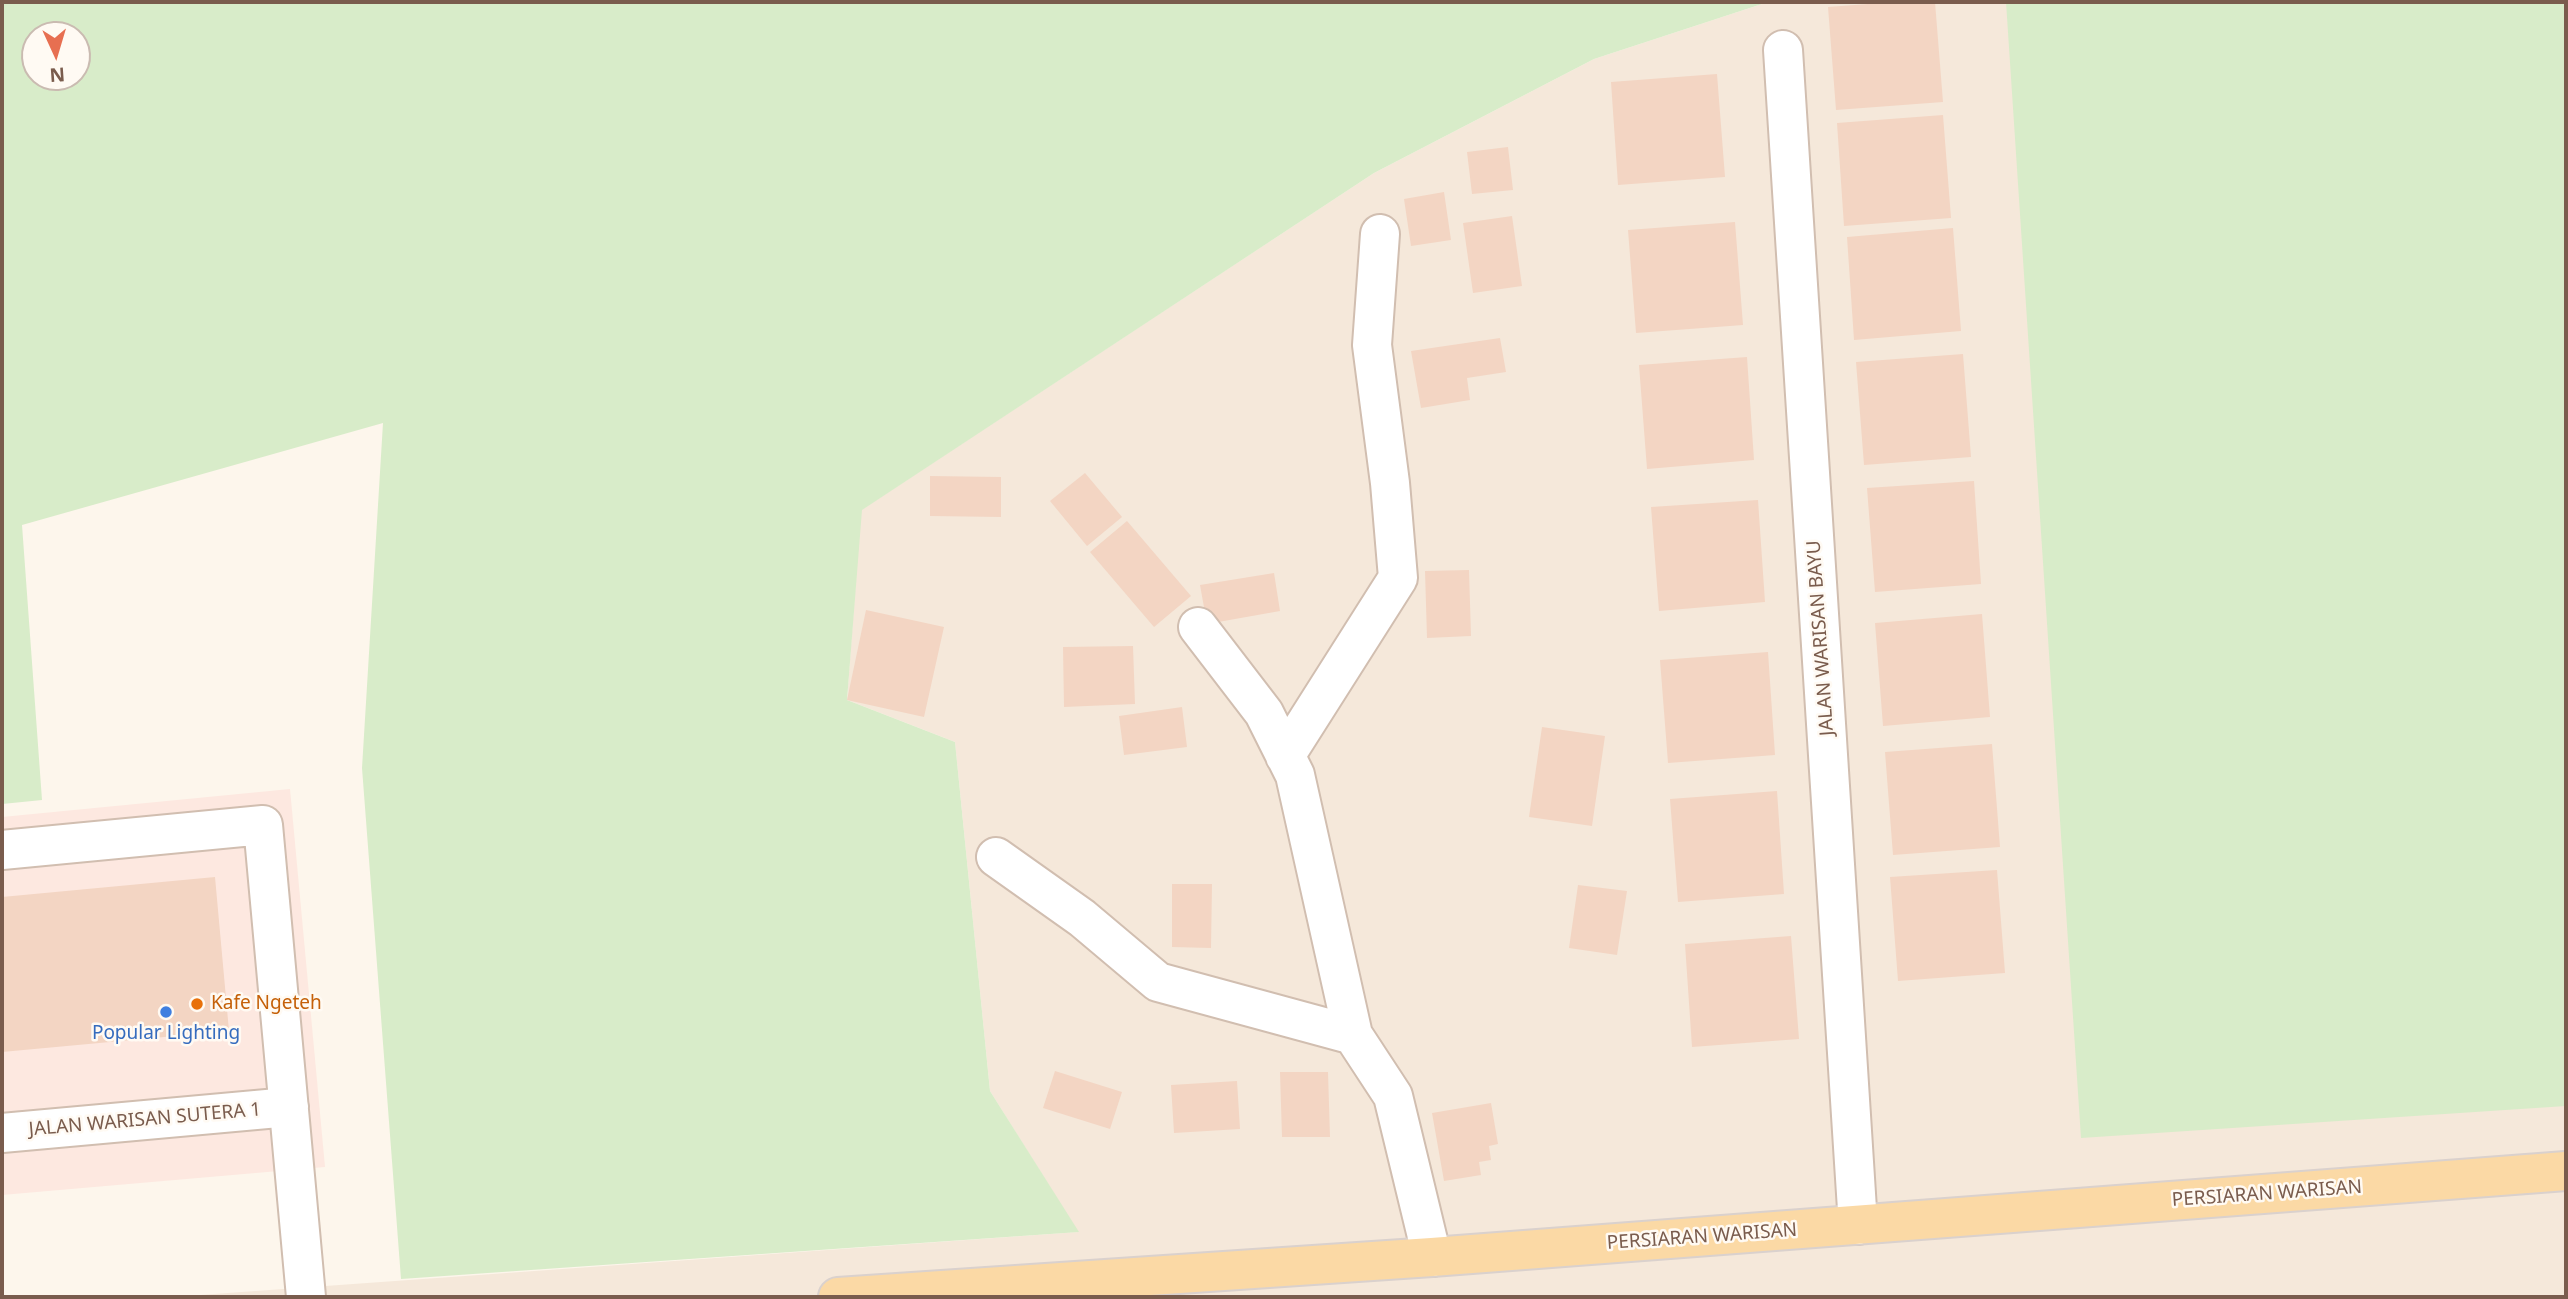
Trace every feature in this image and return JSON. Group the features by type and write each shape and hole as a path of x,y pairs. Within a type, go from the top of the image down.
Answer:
{"main road":[{"name":"PERSIARAN WARISAN","path":"838,1297 1432,1257 2566,1171"}],"street":[{"name":"JALAN WARISAN BAYU","path":"1783,50 1858,1225"},
{"path":"1285,756 1398,578 1390,483 1372,345 1380,234"},
{"path":"1198,627 1264,713 1295,775 1353,1035 1393,1096 1432,1257"},
{"name":"JALAN WARISAN SUTERA 1","path":"2,850 263,824 306,1297"},
{"path":"996,857 1082,918 1158,982 1353,1035"},
{"name":"JALAN WARISAN SUTERA 1","path":"2,1133 289,1107"}],"shaded area":[{"path":"1768,2 2566,2 2566,1297 172,1297 1078,1232 990,1091 955,742 847,700 861,510 1374,173 1594,59"},
{"path":"290,789 325,1167 2,1195 2,817"}],"green space":[{"path":"2,2 1768,2 1594,59 1374,173 862,510 847,700 955,742 990,1091 1079,1232 401,1279 362,768 383,423 22,525 42,800 2,804"},
{"path":"2006,2 2566,2 2566,1106 2081,1138"}],"building":[{"path":"1935,2 1943,102 1836,110 1828,7"},
{"path":"1717,74 1725,177 1618,185 1611,82"},
{"path":"1943,115 1951,218 1844,226 1837,123"},
{"path":"1508,147 1513,190 1472,194 1467,152"},
{"path":"1444,192 1451,240 1411,246 1404,199"},
{"path":"1512,216 1522,286 1473,293 1463,223"},
{"path":"1735,222 1743,325 1636,333 1628,230"},
{"path":"1953,228 1961,331 1854,340 1847,237"},
{"path":"1500,338 1506,372 1467,378 1470,400 1421,408 1411,351"},
{"path":"1963,354 1971,457 1864,465 1856,362"},
{"path":"1747,357 1754,460 1647,469 1639,365"},
{"path":"1085,473 1122,517 1087,546 1050,501"},
{"path":"930,476 1001,477 1001,517 930,516"},
{"path":"1974,481 1981,584 1875,592 1867,488"},
{"path":"1758,500 1765,602 1659,611 1651,507"},
{"path":"1127,521 1191,596 1154,627 1090,552"},
{"path":"1469,570 1471,636 1427,638 1425,571"},
{"path":"1274,573 1280,611 1207,624 1200,585"},
{"path":"866,610 944,627 924,717 847,700"},
{"path":"1982,614 1990,717 1883,726 1875,623"},
{"path":"1133,646 1135,704 1064,707 1063,647"},
{"path":"1768,652 1775,755 1668,763 1660,660"},
{"path":"1182,707 1187,747 1124,755 1119,716"},
{"path":"1542,727 1605,736 1592,826 1529,817"},
{"path":"1992,744 2000,847 1893,855 1885,752"},
{"path":"1777,791 1784,894 1678,902 1670,799"},
{"path":"1997,870 2005,973 1898,981 1890,877"},
{"path":"215,877 229,1031 2,1052 2,897"},
{"path":"1172,884 1212,884 1211,948 1172,947"},
{"path":"1578,885 1627,891 1617,955 1569,948"},
{"path":"1791,936 1799,1039 1692,1047 1685,944"},
{"path":"1055,1071 1122,1092 1110,1129 1043,1108"},
{"path":"1280,1072 1328,1072 1330,1137 1282,1137"},
{"path":"1237,1081 1240,1129 1174,1133 1171,1085"},
{"path":"1491,1103 1498,1144 1489,1146 1491,1160 1479,1162 1481,1175 1444,1181 1432,1113"}],"place":[{"name":"Kafe Ngeteh","path":"197,1004"},
{"name":"Popular Lighting","path":"166,1012"}]}
